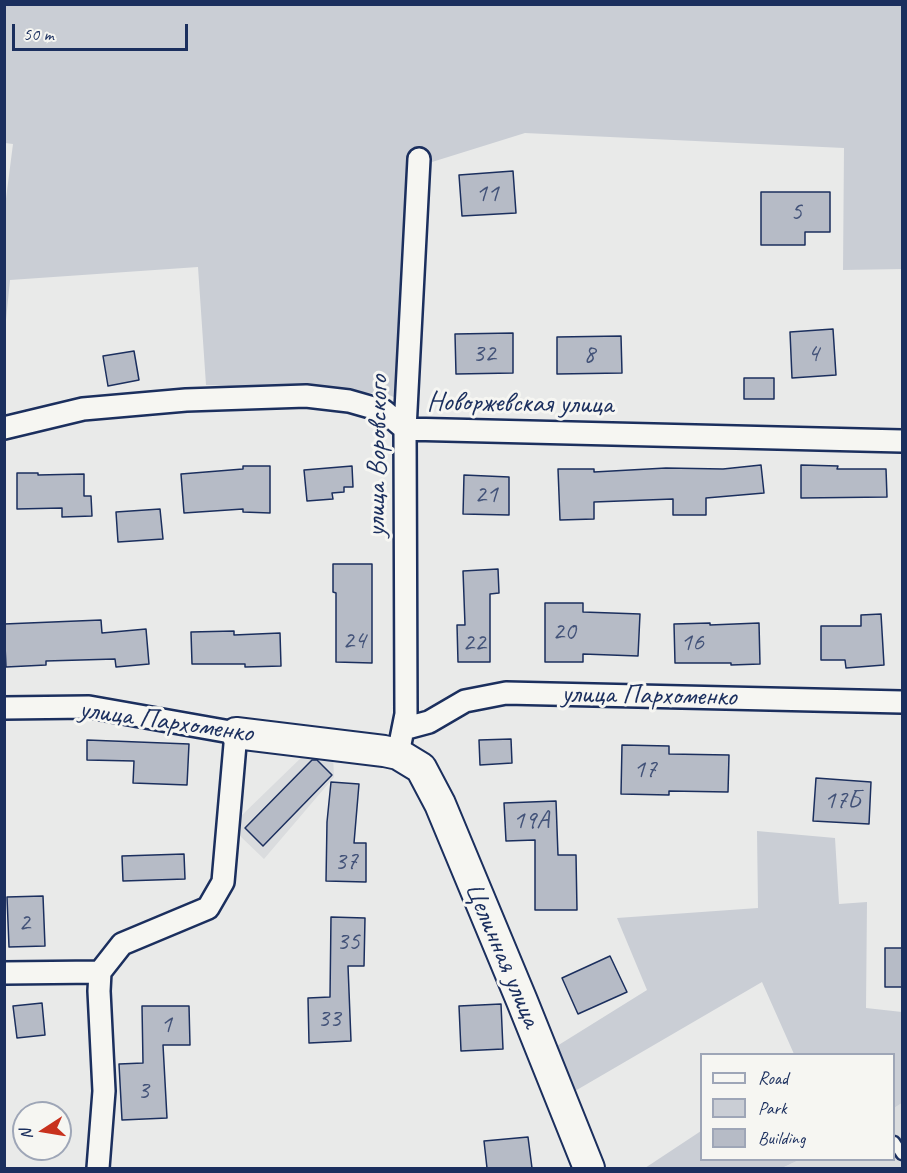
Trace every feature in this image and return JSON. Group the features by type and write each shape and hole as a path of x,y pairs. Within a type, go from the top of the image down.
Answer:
{"street":[{"name":"улица Воровского","path":"401,741 406,714 405,429 419,159"},
{"name":"Новоржевская улица","path":"4,428 83,409 186,400 306,396 349,401 384,411 405,429 903,441"},
{"name":"улица Пархоменко","path":"4,708 89,707 236,733 401,741 465,701 506,693 903,702"},
{"path":"98,1168 104,1091 100,972 122,944 208,908 223,882 236,733"},
{"name":"Целинная улица","path":"401,741 421,768 440,804 590,1168"},
{"path":"4,973 100,972"}],"shaded area":[{"path":"307,752 333,755 334,777 264,859 239,835 240,817"},
{"path":"902,1103 902,1168 782,1168 797,1161 895,1161 895,1107"}],"green space":[{"path":"5,5 902,5 902,269 843,270 844,148 525,133 432,162 411,405 387,394 206,385 198,267 10,280 5,330 4,214 13,144 5,143"},
{"path":"757,831 835,838 839,904 867,902 866,1008 902,1012 902,1103 895,1107 895,1053 794,1053 762,982 575,1091 557,1046 647,990 617,918 758,908"},
{"path":"700,1132 700,1161 797,1161 782,1168 645,1168"}],"building":[{"path":"513,171 516,213 462,216 459,175"},
{"path":"761,192 830,192 830,232 805,232 805,245 761,245"},
{"path":"833,329 836,375 792,378 790,332"},
{"path":"513,333 513,373 456,374 455,334"},
{"path":"621,336 622,373 557,374 557,337"},
{"path":"134,351 139,380 108,386 103,356"},
{"path":"744,378 774,378 774,399 744,399"},
{"path":"761,465 764,493 706,498 706,515 673,515 673,499 594,502 594,519 560,520 558,469 594,469 594,472 666,468 723,469"},
{"path":"801,465 838,466 837,469 886,469 887,497 801,498"},
{"path":"243,466 270,466 270,513 243,512 243,509 184,513 181,474 243,469"},
{"path":"352,466 353,487 344,487 344,492 332,493 333,499 307,501 304,470"},
{"path":"17,473 84,474 84,496 91,496 92,516 62,517 62,508 17,509"},
{"path":"464,475 509,477 509,515 463,514"},
{"path":"160,509 163,539 118,542 116,512"},
{"path":"333,564 372,564 372,663 336,662 336,593 333,592"},
{"path":"498,569 499,593 490,594 490,662 458,662 457,625 465,625 463,571"},
{"path":"545,603 583,603 583,612 640,614 638,656 583,654 583,662 545,662"},
{"path":"881,614 884,665 846,668 845,660 821,660 821,626 861,626 861,615"},
{"path":"101,620 102,633 146,629 149,664 116,667 115,659 46,661 46,665 6,667 4,624"},
{"path":"710,623 710,625 759,623 760,664 675,663 674,624"},
{"path":"234,631 234,635 280,633 281,666 245,667 245,664 192,664 191,632"},
{"path":"511,739 512,763 480,765 479,740"},
{"path":"87,740 189,744 187,785 133,783 134,761 87,760"},
{"path":"622,745 669,746 669,754 729,755 728,792 669,791 669,795 621,794"},
{"path":"312,760 317,760 332,775 263,846 245,828"},
{"path":"816,778 871,782 869,824 813,821"},
{"path":"331,782 359,784 354,843 366,843 366,882 326,881 327,822"},
{"path":"556,801 558,855 576,855 577,910 535,910 535,840 506,841 504,803"},
{"path":"184,854 185,879 123,881 122,856"},
{"path":"43,896 45,946 9,947 7,897"},
{"path":"331,917 365,918 364,966 348,966 351,1041 309,1043 308,998 330,997"},
{"path":"885,948 903,948 903,987 885,987"},
{"path":"610,956 627,992 578,1014 562,978"},
{"path":"42,1003 45,1035 17,1038 13,1006"},
{"path":"501,1004 503,1049 461,1051 459,1006"},
{"path":"142,1006 189,1006 190,1045 163,1045 167,1118 122,1120 119,1064 143,1063"},
{"path":"528,1137 532,1168 487,1168 484,1141"}]}
